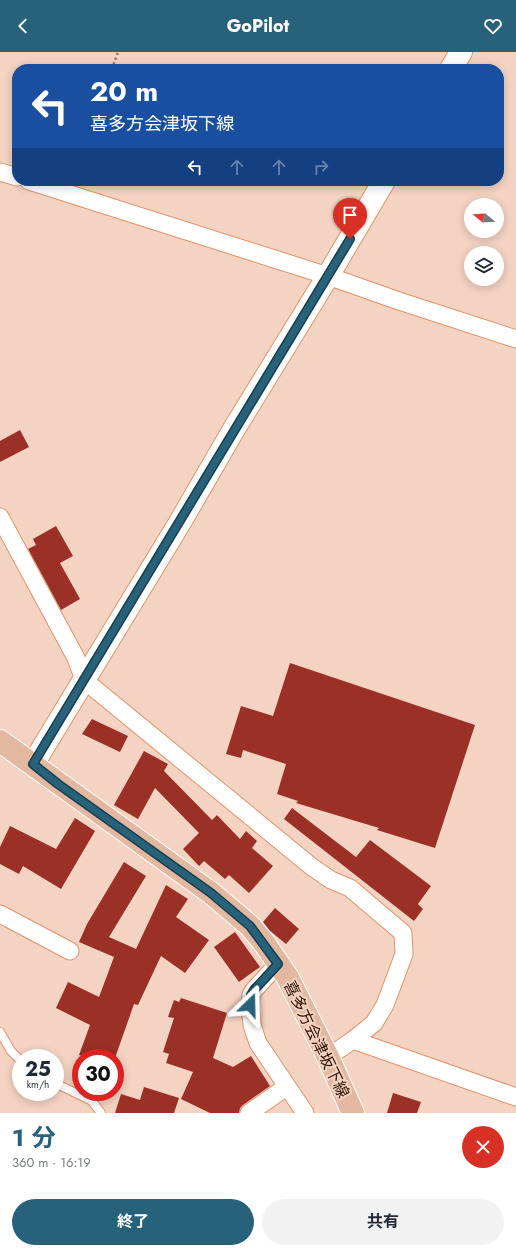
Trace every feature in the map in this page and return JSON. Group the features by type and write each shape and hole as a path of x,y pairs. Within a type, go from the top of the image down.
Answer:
{"main road":[{"name":"喜多方会津坂下線","path":"0,741 211,893 250,926 288,978 328,1057 353,1113"}],"street":[{"path":"454,64 461,52"},
{"path":"0,172 12,176"},
{"path":"45,186 328,276 516,339"},
{"path":"33,764 381,186"},
{"path":"0,517 76,658 84,680 312,867 331,880 350,888 403,933 404,954 385,1004 374,1023 328,1057"},
{"path":"0,914 70,951"},
{"path":"278,964 251,995 250,1005 252,1025 258,1043 305,1113"},
{"path":"353,1040 516,1097"},
{"path":"249,1113 282,1090 284,1083"}],"lane":[{"path":"0,1032 12,1052"},
{"path":"64,1087 92,1101 101,1113"}],"path":[{"path":"114,64 118,52"}],"building":[{"path":"20,430 29,447 0,462 0,441"},
{"path":"56,526 73,556 60,563 80,599 61,610 28,549 36,545 33,539"},
{"path":"290,663 475,725 435,848 377,830 379,828 296,803 298,801 277,794 286,764 243,750 241,758 226,754 241,706 273,716"},
{"path":"92,719 128,736 120,752 82,734"},
{"path":"144,751 168,764 164,771 212,820 217,815 240,839 246,831 257,841 252,848 273,866 249,893 229,875 225,879 204,861 199,866 183,849 199,833 155,788 138,819 114,805"},
{"path":"292,808 356,857 370,840 431,886 418,904 423,909 414,921 284,819"},
{"path":"75,818 95,831 61,889 23,866 19,874 0,864 0,847 10,826 56,849"},
{"path":"124,862 146,876 109,937 136,949 166,885 188,899 176,917 209,940 185,973 161,956 138,1005 134,1004 118,1049 81,1049 90,1025 56,1008 68,982 99,997 114,957 79,942 87,924"},
{"path":"275,908 299,929 286,944 269,930 263,922"},
{"path":"235,932 260,967 239,982 214,947"},
{"path":"181,998 227,1013 213,1058 233,1067 251,1056 270,1086 243,1105 240,1108 239,1113 210,1113 181,1099 193,1072 166,1063 169,1054 163,1052 174,1018 168,1017 169,1014 174,1000 179,1002"},
{"path":"144,1087 179,1098 174,1113 115,1113 119,1101 124,1101 124,1095 140,1100"},
{"path":"393,1093 421,1102 417,1113 387,1113"}],"route":[{"path":"250,1005 251,995 254,990 278,964 265,944 250,926 211,893 58,784 33,764 179,524 220,455 234,428 350,239"}]}
